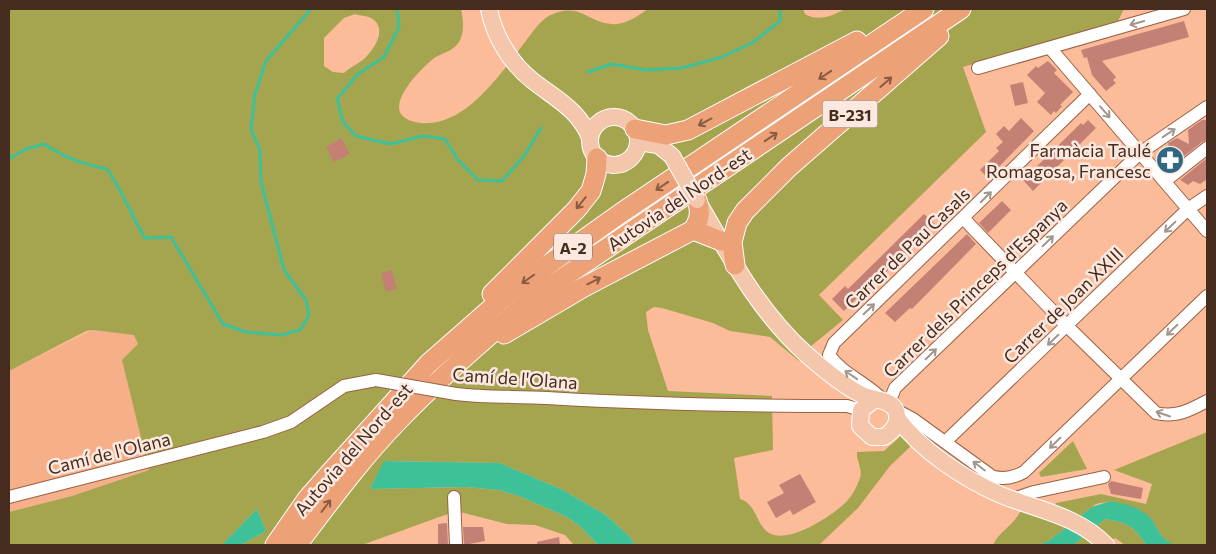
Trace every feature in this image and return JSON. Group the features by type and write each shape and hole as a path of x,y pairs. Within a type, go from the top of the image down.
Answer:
{"highway":[{"path":"637,135 666,135 688,130 918,9"},
{"name":"Autovia del Nord-est","path":"275,545 322,481 428,364 511,291 621,213 924,9"},
{"name":"Autovia del Nord-est","path":"297,545 362,461 398,421 475,348 537,295 962,9"},
{"name":"B-231","path":"735,265 732,242 737,223 745,211 789,167 968,9"},
{"path":"428,364 454,331 576,210 591,191 596,174 597,158"},
{"path":"475,348 503,335 584,287 693,230 699,221 700,213 704,211 737,223"},
{"path":"693,230 721,241"}],"main road":[{"name":"B-231","path":"490,9 499,39 514,60 531,79 574,110 583,122 590,138 592,152 597,158"},
{"name":"B-231","path":"574,110 606,118 618,117 625,119 637,135 666,150 672,156 735,265 778,327 807,355 842,384 882,411"},
{"path":"590,138 593,128 606,118"},
{"path":"597,158 604,163 619,165 633,156 637,135"},
{"path":"882,411 971,480 1013,499 1052,512 1083,526 1106,545"}],"street":[{"path":"978,68 1184,9"},
{"path":"1050,48 1207,231"},
{"name":"Carrer de Pau Casals","path":"882,411 875,391 836,364 829,355 834,343 964,219 1090,94"},
{"name":"Carrer dels Princeps d'Espanya","path":"882,411 895,388 1140,153 1207,108"},
{"path":"1164,181 1207,148"},
{"name":"Carrer de Joan XXIII","path":"945,442 1188,209 1207,196"},
{"path":"964,219 1014,274 1120,380 1156,413 1170,417 1207,401"},
{"path":"882,411 945,442 993,477 1005,479 1016,477 1024,472 1207,296"},
{"name":"Camí de l'Olana","path":"9,497 263,432 291,422 344,386 376,380 479,397 541,398 647,404 847,406 882,411"},
{"path":"1013,499 1034,492 1104,477"},
{"path":"454,497 456,545"}],"shaded area":[{"path":"9,9 461,9 463,30 457,45 434,58 423,68 410,83 400,100 401,114 405,118 421,123 437,122 453,116 481,96 535,28 547,17 558,12 575,11 595,20 616,24 631,20 648,9 803,9 805,14 820,18 830,16 845,9 1124,9 1118,21 963,67 986,132 819,295 843,320 810,347 799,361 770,337 730,331 713,323 662,308 654,307 646,312 648,330 668,391 772,396 773,450 734,458 740,499 753,509 761,525 769,533 777,536 799,532 841,507 851,496 860,478 861,471 857,452 884,451 902,435 913,444 890,466 858,508 819,545 635,545 629,536 606,515 563,490 500,463 385,461 370,489 465,487 499,490 519,496 567,517 580,526 598,545 574,545 565,535 535,525 507,524 456,511 362,545 241,545 266,531 257,509 222,545 9,545 9,512 72,496 149,470 122,360 138,344 134,335 93,330 86,331 9,371","holes":["355,14 374,20 379,30 377,41 362,61 344,73 333,72 324,66 324,38 344,18"]},
{"path":"93,330 134,334 138,343 145,449 149,470 72,496 9,512 9,371"},
{"path":"1207,432 1207,545 1170,544 1163,538 1153,522 1139,510 1110,501 1096,504 1050,540 1039,545 993,545 999,535 1015,520 1021,510 1048,519 1056,503 1101,494 1146,504 1152,484 1114,470"},
{"path":"1073,441 1087,469 1041,477 1039,473"},
{"path":"384,461 500,463 563,490 606,515 629,536 635,545 598,545 580,526 567,517 519,496 499,490 465,487 370,489"},
{"path":"1110,501 1131,506 1146,514 1167,541 1177,545 1146,545 1138,533 1130,526 1105,519 1074,545 1039,545 1050,540 1092,507"},
{"path":"257,509 266,531 241,545 222,545"},
{"path":"1105,519 1130,526 1138,533 1146,545 1125,545 1115,538 1106,545 1074,545"}],"building":[{"path":"1184,21 1189,37 1102,61 1116,77 1113,80 1116,83 1106,91 1092,75 1087,57 1084,58 1081,50"},
{"path":"1048,61 1057,70 1054,73 1073,92 1060,105 1062,106 1056,113 1054,111 1051,115 1037,102 1045,93 1027,75 1036,66 1038,68"},
{"path":"1023,82 1028,103 1015,106 1010,85"},
{"path":"1021,118 1034,131 988,178 980,170 999,151 996,148 1003,142 996,134 1004,126 1009,131"},
{"path":"1088,120 1096,128 1033,191 1023,180 1081,123 1083,125"},
{"path":"1202,120 1207,120 1207,140 1169,168 1163,165 1163,160 1158,161 1155,157 1169,148 1168,143 1177,138 1189,144 1188,130"},
{"path":"341,138 350,154 334,162 326,147"},
{"path":"1207,158 1206,180 1200,184 1193,181 1188,185 1180,180"},
{"path":"1002,201 1011,210 988,233 979,223"},
{"path":"924,214 935,224 858,300 857,298 844,311 832,299 845,286 848,289"},
{"path":"967,234 976,244 912,309 910,308 895,322 885,313"},
{"path":"392,270 397,289 386,292 381,273"},
{"path":"800,474 816,502 793,515 790,510 776,518 767,502 784,493 779,485"},
{"path":"1111,481 1143,488 1141,499 1111,494 1108,484"},
{"path":"447,523 448,545 438,545 438,524"},
{"path":"463,527 483,527 485,541 464,545"},
{"path":"559,537 560,545 537,545 537,542"}],"waterway":[{"path":"9,159 26,149 44,144 74,160 107,169 145,238 171,237 223,324 246,332 282,335 300,330 309,316 306,300 284,270 261,182 260,150 251,129 255,94 266,61 311,9"},
{"path":"397,9 399,27 384,57 358,74 337,99 343,122 356,136 390,144 423,136 445,139 458,160 478,180 502,181 524,156 541,128"},
{"path":"588,72 611,64 646,70 682,68 722,57 752,43 780,21 780,9"}],"place":[{"name":"Farmàcia Taulé Romagosa, Francesc","path":"1170,160"}]}
